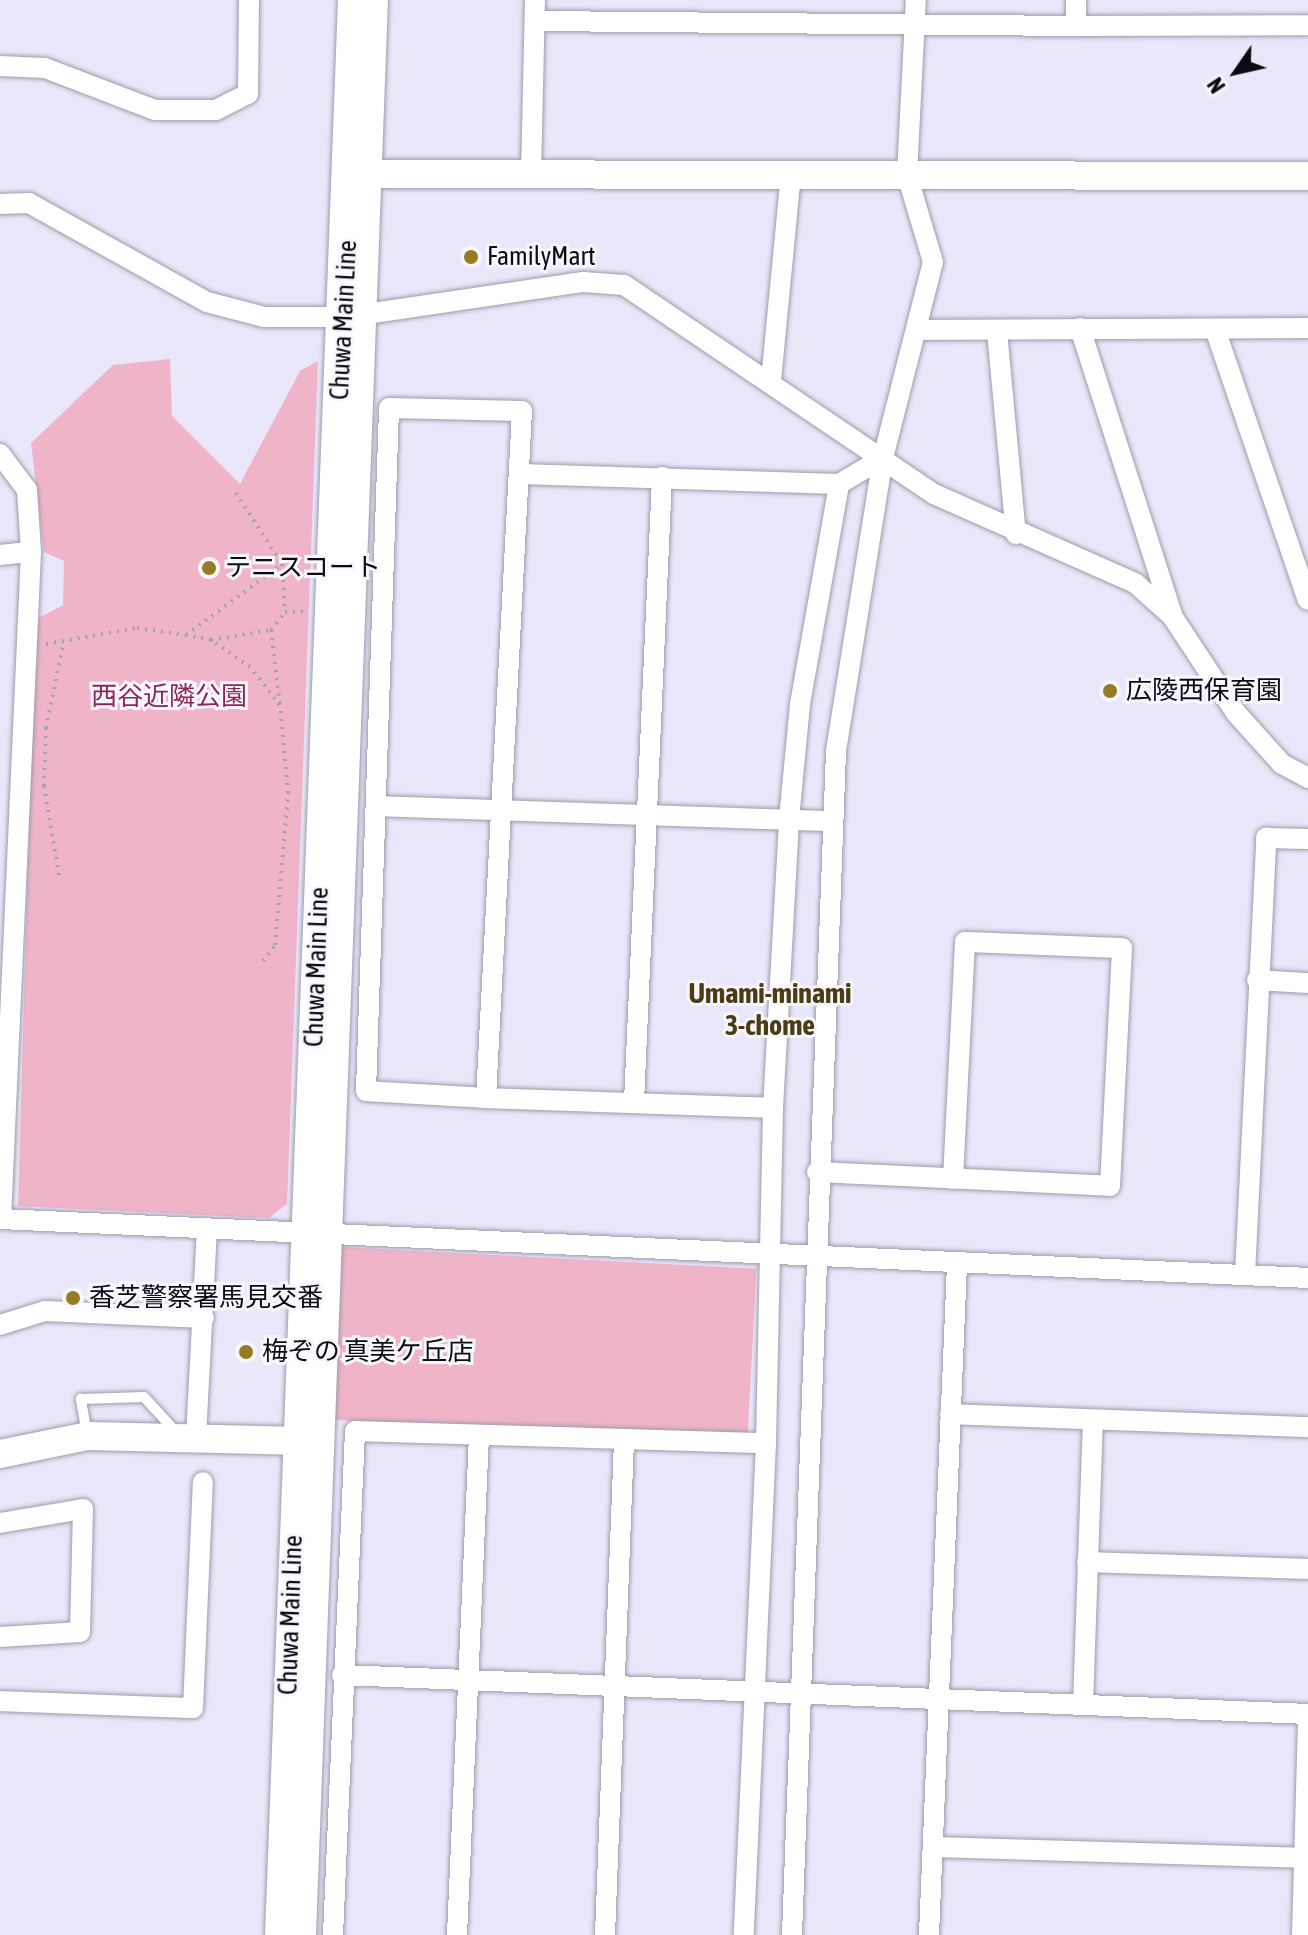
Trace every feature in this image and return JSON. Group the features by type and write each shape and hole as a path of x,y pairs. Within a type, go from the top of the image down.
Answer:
{"main road":[{"name":"Chuwa Main Line","path":"352,0 360,174"},
{"name":"Chuwa Main Line","path":"279,1935 309,1441 360,174 374,0"},
{"path":"360,174 1308,176"},
{"path":"0,1454 88,1436 309,1441"},
{"name":"Chuwa Main Line","path":"302,1935 309,1441"}],"street":[{"path":"0,66 45,68 155,110 216,110 248,94 249,0"},
{"path":"792,1935 796,1691 812,1260 836,751 883,458 933,262 907,175 916,0"},
{"path":"1076,0 1076,26"},
{"path":"531,175 535,10 914,24 1308,25"},
{"path":"771,381 791,174"},
{"path":"0,204 29,203 207,302 264,317 356,315 583,282 624,285 771,381 934,494 1016,534 1135,583 1172,616 1236,713 1282,764 1308,778"},
{"path":"916,330 1080,328 1216,332 1308,328"},
{"path":"1080,328 1172,616"},
{"path":"997,331 1016,534"},
{"path":"1216,332 1308,600"},
{"path":"486,1098 522,411 389,408 366,1091 486,1098 773,1108"},
{"path":"0,454 27,490 31,552 8,786 1,1219 318,1232 812,1260 1308,1278"},
{"path":"520,474 839,484 883,458"},
{"path":"634,1102 662,477"},
{"path":"744,1935 773,1258 773,1108 789,819 800,704 839,484"},
{"path":"0,555 31,552"},
{"path":"376,806 649,810 831,821"},
{"path":"1245,1275 1266,838 1308,839"},
{"path":"817,1172 953,1179 1110,1186 1122,948 965,942 953,1179"},
{"path":"1257,980 1308,983"},
{"path":"188,1438 204,1318 207,1229"},
{"path":"929,1935 957,1263"},
{"path":"0,1325 45,1311 204,1318"},
{"path":"950,1414 1308,1427"},
{"path":"1083,1705 1093,1420"},
{"path":"333,1935 355,1431 766,1443"},
{"path":"457,1935 479,1435"},
{"path":"605,1935 624,1440"},
{"path":"0,1701 193,1708 203,1482"},
{"path":"0,1523 83,1509 80,1632 0,1637"},
{"path":"1087,1562 1308,1569"},
{"path":"342,1675 1308,1714 1302,1935"},
{"path":"935,1847 1304,1858"}],"lane":[{"path":"88,1436 81,1399 144,1397 188,1438"}],"path":[{"path":"35,643 63,645 137,628 211,640 271,630 285,612 282,564 236,493"},
{"path":"186,635 282,564"},
{"path":"285,612 309,611"},
{"path":"263,961 275,945 288,793 271,630"},
{"path":"211,640 250,667 280,705"},
{"path":"59,875 44,786 46,728 63,645"}],"green space":[{"name":"西谷近隣公園","path":"170,359 172,416 240,484 300,371 318,361 287,1204 269,1218 18,1206 35,620 63,605 64,561 44,552 31,443 113,365"},
{"path":"340,1247 756,1269 747,1442 331,1420"}],"place":[{"name":"FamilyMart","path":"471,257"},
{"name":"テニスコート","path":"209,568"},
{"name":"広陵西保育園","path":"1110,691"},
{"name":"香芝警察署馬見交番","path":"73,1298"},
{"name":"梅ぞの 真美ケ丘店","path":"246,1352"}],"district":[{"name":"Umami-minami 3-chome","path":"770,1009"}]}
